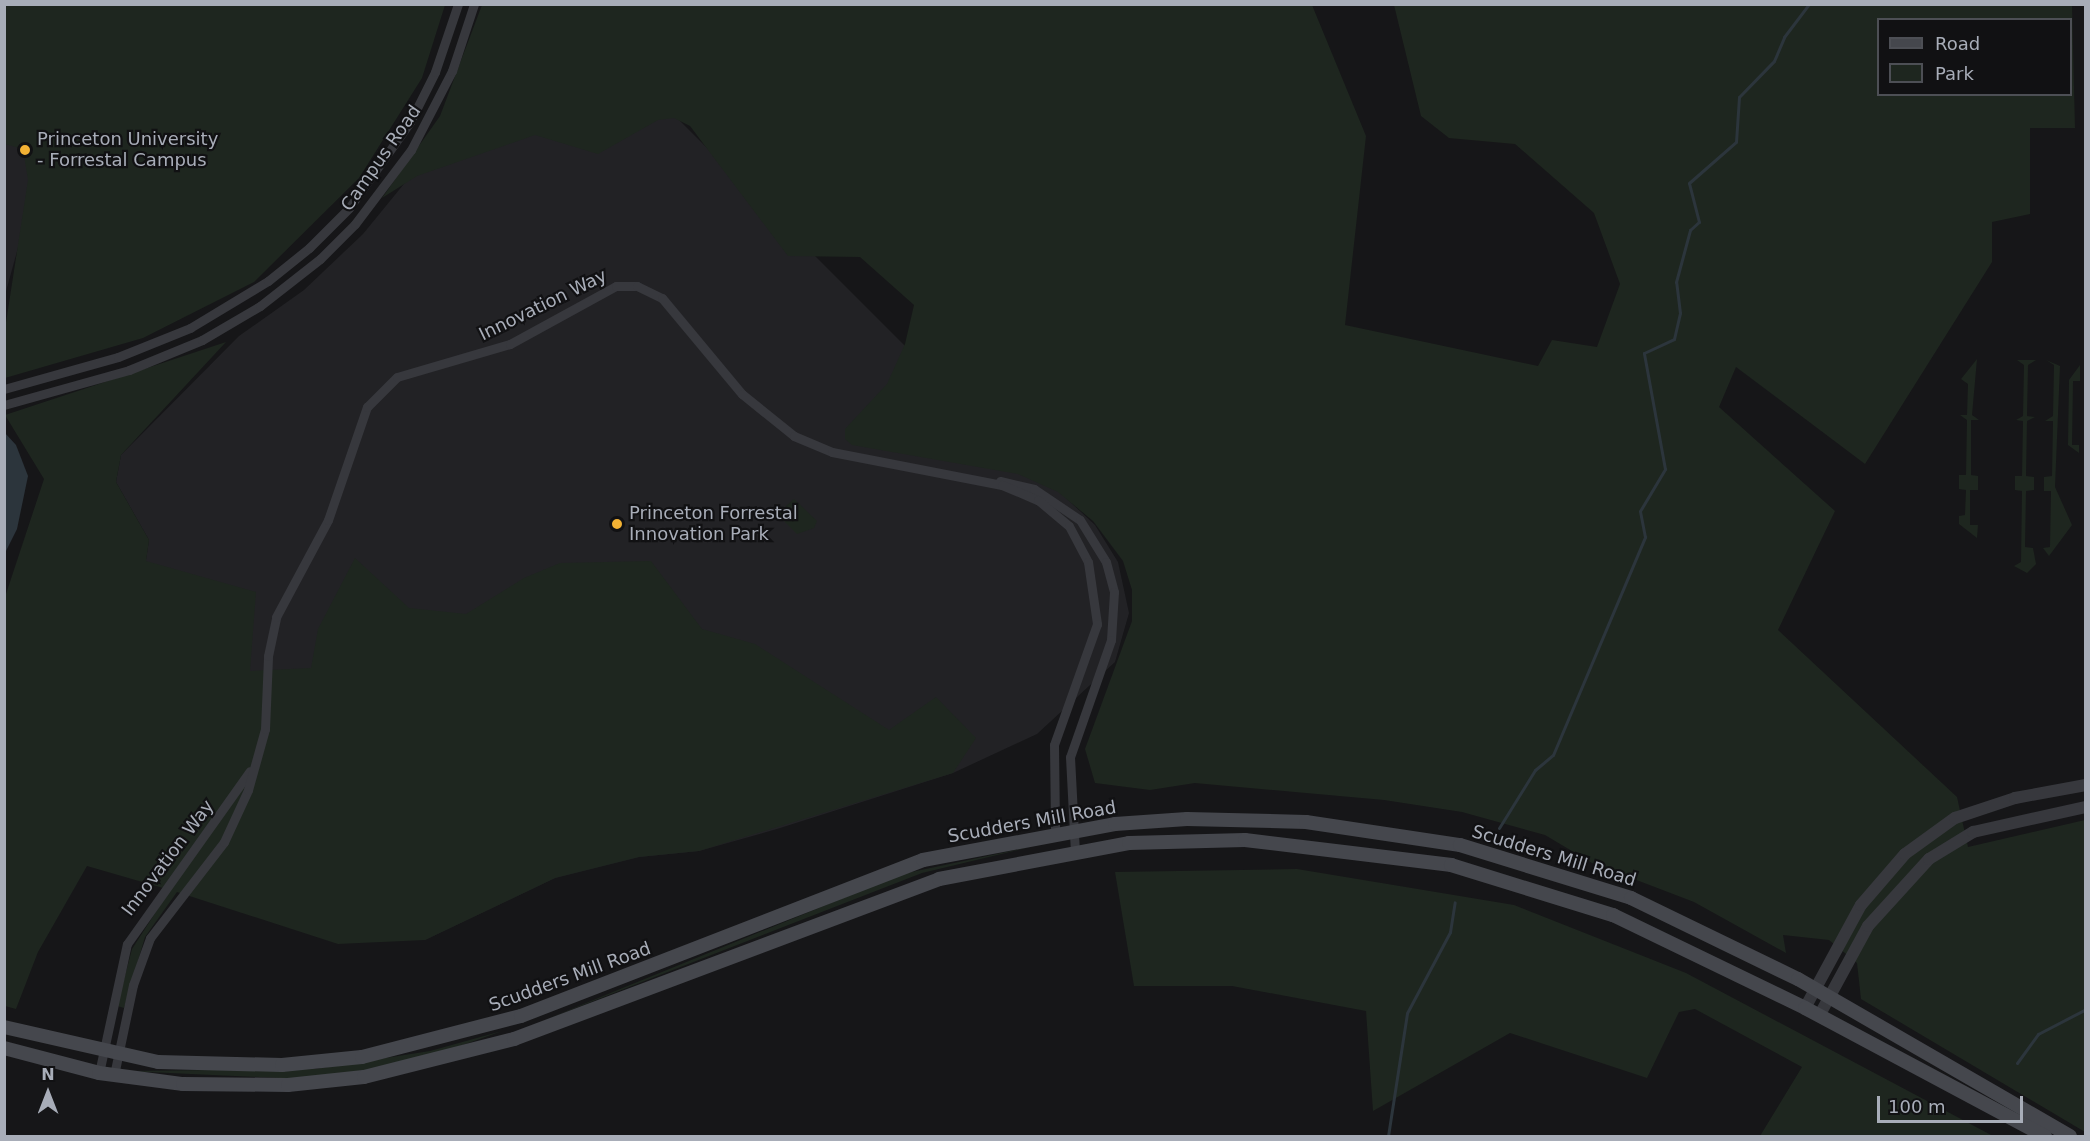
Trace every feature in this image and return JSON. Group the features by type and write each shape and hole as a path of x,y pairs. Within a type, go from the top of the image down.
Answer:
{"main road":[{"name":"Scudders Mill Road","path":"4,1027 117,1056 238,1065 388,1053 578,995 884,873 1055,832 1187,819 1306,822 1460,845 1631,898 1814,988 2070,1137"},
{"name":"Scudders Mill Road","path":"4,1048 99,1073 183,1084 288,1085 430,1064 533,1033 862,904 939,879 1075,851 1245,840 1451,865 1613,915 1805,1008 2045,1137"}],"street":[{"name":"Campus Road","path":"4,389 118,357 190,328 259,288 309,248 349,208 410,122 435,72 458,4"},
{"name":"Campus Road","path":"4,405 129,370 202,340 312,266 355,224 411,150 452,70 474,4"},
{"name":"Innovation Way","path":"114,1076 117,1056 150,938 217,853 258,759 276,617 327,519 367,406 398,377 510,344 604,290 637,286 662,298 742,394 794,436 832,452 983,480 1024,493 1062,520 1081,546 1095,589 1093,642 1052,754 1055,832"},
{"name":"Innovation Way","path":"983,480 1010,481 1060,503 1089,532 1112,581 1111,640 1070,757 1075,851"},
{"name":"Innovation Way","path":"99,1073 127,944 150,906 202,842 258,759"},
{"path":"1805,1008 1861,905 1905,854 1955,818 2015,798 2085,785"},
{"path":"1819,1016 1828,996 1885,902 1929,859 1973,832 2085,807"},
{"path":"202,842 217,853"}],"shaded area":[{"name":"Princeton University - Forrestal Campus","path":"5,5 85,5 5,295"},
{"name":"Princeton Forrestal Innovation Park","path":"662,103 937,378 1095,525 1118,562 1129,613 1115,662 1037,734 953,773 777,829 699,851 639,857 555,878 425,940 122,719 149,540 116,482 121,455 239,336 304,290 363,234 439,141"},
{"path":"5,433 16,445 28,476 17,529 5,553"}],"green space":[{"path":"5,4 445,5 422,78 359,178 254,282 143,338 5,378 5,329 28,180 23,149 5,144"},
{"path":"482,5 1312,5 1366,136 1345,325 1538,366 1552,340 1597,347 1620,284 1594,213 1515,144 1449,138 1421,116 1394,5 2072,5 2075,128 2030,128 2030,214 1992,222 1992,262 1865,464 1736,367 1719,407 1835,511 1778,630 1957,797 1968,847 2085,820 2085,1132 1861,999 1857,963 1829,940 1783,935 1786,953 1694,902 1592,863 1545,835 1462,812 1384,800 1195,783 1150,790 1095,783 1085,749 1132,621 1132,590 1123,561 1093,521 1058,492 1018,474 852,445 845,439 845,429 887,384 905,344 914,305 860,257 788,256 690,126 674,118 658,120 598,154 535,135 417,176 382,198 440,116"},
{"path":"226,342 121,455 116,482 149,540 146,561 256,592 250,671 311,668 318,629 355,558 409,608 466,614 524,578 560,563 651,561 702,629 755,644 889,730 936,697 976,738 953,773 699,851 639,857 555,878 425,940 338,944 177,892 145,937 124,1008 117,1006 132,949 170,890 87,866 38,952 16,1009 5,1006 5,597 44,479 5,415"},
{"path":"1977,359 1972,415 1979,420 1971,420 1971,475 1978,476 1978,490 1970,490 1970,525 1978,525 1977,538 1959,524 1959,516 1965,515 1966,490 1959,489 1959,475 1966,475 1967,420 1960,415 1967,415 1968,384 1961,379"},
{"path":"2017,360 2036,360 2028,365 2027,416 2035,417 2027,421 2026,476 2034,477 2034,490 2026,491 2025,547 2033,548 2036,564 2027,573 2014,566 2021,562 2022,491 2015,490 2015,476 2022,476 2023,421 2016,420 2023,416 2024,365"},
{"path":"2046,360 2060,366 2055,487 2072,525 2049,556 2043,548 2050,547 2051,491 2044,491 2044,477 2052,476 2053,421 2045,421 2053,416 2054,365"},
{"path":"2080,365 2080,381 2073,381 2072,445 2079,445 2079,453 2068,445 2069,380"},
{"path":"794,499 817,521 814,528 797,534 777,514"},
{"path":"1035,846 922,873 542,1021 902,874"},
{"path":"1297,869 1514,905 1686,973 1993,1136 1760,1136 1802,1067 1695,1009 1679,1012 1647,1078 1510,1033 1373,1111 1366,1011 1232,986 1134,986 1115,872"},
{"path":"502,1031 410,1064 302,1079 126,1071 315,1069 430,1051"}],"waterway":[{"path":"1499,828 1535,770 1553,755 1645,537 1640,511 1665,469 1644,353 1674,339 1680,313 1676,282 1690,230 1699,222 1689,183 1736,142 1739,97 1774,61 1784,37 1809,4"},
{"path":"1388,1136 1407,1013 1450,932 1455,902"},
{"path":"2017,1063 2038,1034 2086,1009"}],"place":[{"name":"Princeton University - Forrestal Campus","path":"25,150"},
{"name":"Princeton Forrestal Innovation Park","path":"617,524"}]}
